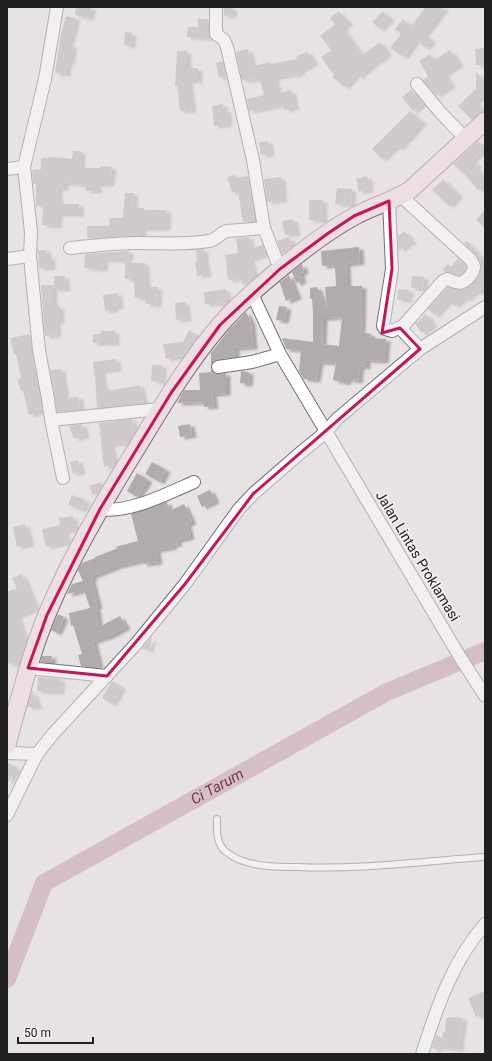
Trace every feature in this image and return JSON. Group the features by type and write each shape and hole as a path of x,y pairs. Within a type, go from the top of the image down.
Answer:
{"street":[{"path":"57,7 46,79 24,167 31,232 30,256 39,350 63,478"},
{"path":"216,7 216,34 224,40 227,47 252,160 264,228 280,269"},
{"path":"417,84 440,112 466,139"},
{"path":"7,745 28,668 53,602 100,508 160,410 197,354 235,309 280,269 354,216 373,206 395,198 418,184 485,121"},
{"path":"7,169 24,167"},
{"path":"395,198 471,260 474,266 470,276 460,282 449,280 442,281 400,328 389,331 383,327 392,269 395,198"},
{"path":"70,248 127,243 211,241 227,231 264,228"},
{"path":"7,259 30,256"},
{"name":"Jalan Lintas Proklamasi","path":"252,294 280,354 443,626 460,657 483,693"},
{"path":"7,815 37,754 53,734 132,649 185,584 239,509 253,494 326,432 337,419 420,349 485,307"},
{"path":"400,328 420,349"},
{"path":"218,367 252,362 280,354"},
{"path":"51,420 160,410"},
{"path":"100,508 108,510 128,507 158,498 194,482"},
{"path":"28,668 107,676"},
{"path":"7,753 37,754"},
{"path":"422,1054 436,1009 450,977 460,957 485,924"}],"lane":[{"path":"217,819 218,837 224,850 243,862 277,867 331,868 389,866 485,857"}],"highlighted area":[{"path":"389,201 392,269 382,333 400,328 420,349 253,494 185,584 107,676 28,668 47,615 100,509 171,393 220,325 280,269 327,234 354,216"}],"building":[{"path":"76,7 92,7 89,18 75,15"},
{"path":"224,7 232,7 233,15 224,16"},
{"path":"426,7 445,7 424,35 432,40 426,48 416,40 404,57 390,48 401,34 395,29 403,19 411,26"},
{"path":"339,11 349,23 342,28 362,55 380,42 388,53 378,61 377,60 359,77 356,74 345,87 332,77 334,75 321,57 331,50 320,36 335,24 330,18"},
{"path":"383,11 390,19 380,29 372,22"},
{"path":"66,16 76,18 69,45 73,46 70,62 68,61 66,74 55,73 61,34"},
{"path":"198,19 208,19 208,38 187,37 188,27 198,27"},
{"path":"125,32 132,33 131,46 124,45"},
{"path":"485,48 485,65 476,65 475,49"},
{"path":"248,49 252,65 254,66 270,62 271,64 297,59 296,57 307,51 314,63 300,70 301,72 293,76 292,74 274,78 278,94 291,90 295,107 284,110 283,104 249,111 247,99 264,95 260,79 242,80 236,52"},
{"path":"450,50 459,64 444,74 451,85 436,95 423,80 428,76 419,61 430,54 434,60"},
{"path":"177,51 187,51 187,68 198,68 198,81 188,81 192,110 180,111 177,86 175,86"},
{"path":"223,61 226,76 219,78 216,63"},
{"path":"476,72 485,82 485,93 475,102 483,110 472,120 458,106 476,89"},
{"path":"411,90 423,103 413,111 402,97"},
{"path":"223,104 224,110 227,110 228,124 214,126 212,106"},
{"path":"410,111 422,122 407,140 398,148 396,146 382,159 372,149"},
{"path":"268,141 270,154 261,155 259,142"},
{"path":"478,141 485,148 472,160 478,165 475,167 485,179 485,184 478,190 453,164"},
{"path":"73,151 81,151 80,168 100,168 100,166 112,167 110,184 97,184 97,191 86,191 86,185 64,183 64,188 58,188 59,204 79,204 80,214 58,214 57,226 42,225 43,206 36,206 36,184 33,184 32,170 41,169 41,158 51,157 72,159"},
{"path":"235,175 236,178 248,176 255,221 243,222 238,191 232,193 227,177"},
{"path":"367,176 370,189 359,192 356,179"},
{"path":"281,177 283,200 267,202 264,179"},
{"path":"443,179 459,195 449,206 432,190"},
{"path":"337,188 352,189 351,205 335,204"},
{"path":"125,193 134,193 133,207 144,208 144,210 167,210 166,228 142,228 142,236 87,238 87,226 109,226 110,218 123,218"},
{"path":"309,200 323,200 323,221 309,220"},
{"path":"485,210 485,229 476,219"},
{"path":"293,219 296,233 285,235 282,221"},
{"path":"405,231 412,241 399,250 398,236"},
{"path":"249,237 251,249 263,245 266,254 250,259 254,274 250,275 251,280 247,284 243,285 241,279 228,280 225,255 238,253 236,238"},
{"path":"289,237 292,246 282,254 277,241"},
{"path":"467,241 485,262 485,286 466,299 464,297 455,306 449,300 435,315 428,309 448,287 463,290 472,284 479,275 481,263 476,255 464,243"},
{"path":"359,247 360,262 346,264 347,286 362,286 361,332 371,334 370,338 386,339 384,361 366,360 366,367 360,366 358,381 347,379 346,383 333,380 336,363 319,362 316,380 304,379 299,371 301,350 286,349 282,338 313,342 313,313 312,299 310,299 310,288 317,287 327,309 325,287 336,286 335,265 322,266 321,251","holes":["342,317 339,346 322,344 323,318"]},
{"path":"204,249 204,261 207,274 197,276 195,262 197,262 196,250"},
{"path":"38,250 47,250 47,257 51,257 51,268 39,268"},
{"path":"129,251 128,261 104,259 103,269 84,268 85,254"},
{"path":"458,258 466,267 461,274 459,275 442,271 448,264 451,267"},
{"path":"125,263 145,263 146,287 158,287 157,305 146,304 146,298 135,298 134,279 125,279"},
{"path":"302,264 304,272 300,273 302,281 296,283 292,272"},
{"path":"289,275 297,297 286,301 279,283"},
{"path":"54,276 65,276 66,289 54,289"},
{"path":"412,276 424,277 423,289 411,288"},
{"path":"41,285 53,285 53,306 60,306 60,321 56,321 57,335 45,336"},
{"path":"226,289 227,303 205,304 204,292"},
{"path":"398,289 409,290 408,300 397,300"},
{"path":"118,293 119,306 114,307 114,310 105,311 103,295"},
{"path":"185,302 187,319 176,320 175,303"},
{"path":"279,306 287,307 284,321 276,320"},
{"path":"246,312 251,323 253,347 235,348 235,357 217,360 211,364 211,353 228,331"},
{"path":"426,314 433,324 422,333 415,324"},
{"path":"189,330 198,336 183,356 166,359 163,344 183,342"},
{"path":"101,331 115,331 115,343 93,343 93,334 101,334"},
{"path":"30,334 31,350 28,350 33,374 36,374 42,411 29,415 23,391 21,391 17,379 21,378 16,354 14,354 10,338"},
{"path":"116,359 117,369 101,371 103,387 108,387 109,391 140,385 144,403 97,408 93,362"},
{"path":"152,365 162,365 161,382 151,381"},
{"path":"61,369 65,398 79,397 80,410 57,412 50,370"},
{"path":"211,369 216,374 226,373 226,393 212,394 214,406 204,407 203,402 177,403 184,390 200,390 199,373 211,372"},
{"path":"241,371 249,372 248,384 240,383"},
{"path":"132,419 134,434 129,442 110,444 115,464 104,467 99,423"},
{"path":"82,424 85,435 74,439 69,426"},
{"path":"190,424 192,435 180,437 178,426"},
{"path":"78,460 81,472 73,474 70,462"},
{"path":"152,462 166,470 160,482 145,474"},
{"path":"137,473 148,480 137,497 127,491"},
{"path":"101,482 102,485 98,493 93,495 89,486"},
{"path":"210,490 215,501 202,507 197,496"},
{"path":"72,495 86,500 82,510 68,505"},
{"path":"167,502 169,511 184,504 192,522 187,524 190,537 177,540 178,544 172,545 173,547 156,550 158,562 143,564 142,560 118,566 92,576 93,578 91,579 98,606 91,608 96,607 99,627 120,616 126,627 107,637 93,641 99,665 89,667 81,666 78,655 82,654 73,625 71,626 69,613 90,608 84,590 67,594 72,584 83,581 78,570 82,563 118,548 115,547 138,541 131,514"},
{"path":"73,516 75,529 64,531 67,542 46,547 42,529 60,525 59,518"},
{"path":"25,524 30,544 17,547 13,527"},
{"path":"22,574 36,608 17,616 26,642 24,648 18,649 21,658 19,662 13,665 12,663 7,664 7,592 17,588 12,578"},
{"path":"58,614 64,617 57,633 51,630"},
{"path":"151,638 149,650 142,649"},
{"path":"42,656 52,656 51,663 41,662"},
{"path":"38,677 61,679 60,692 37,691"},
{"path":"112,681 122,687 112,704 102,698"},
{"path":"32,690 38,707 27,707"},
{"path":"7,762 17,768 7,784"},
{"path":"485,991 485,1013 476,1017 468,998"},
{"path":"446,1018 463,1018 459,1049 438,1047 437,1050 432,1048 436,1035 442,1038 443,1032 445,1032"}],"waterway":[{"name":"Ci Tarum","path":"7,979 44,883 387,692 485,651"}]}
